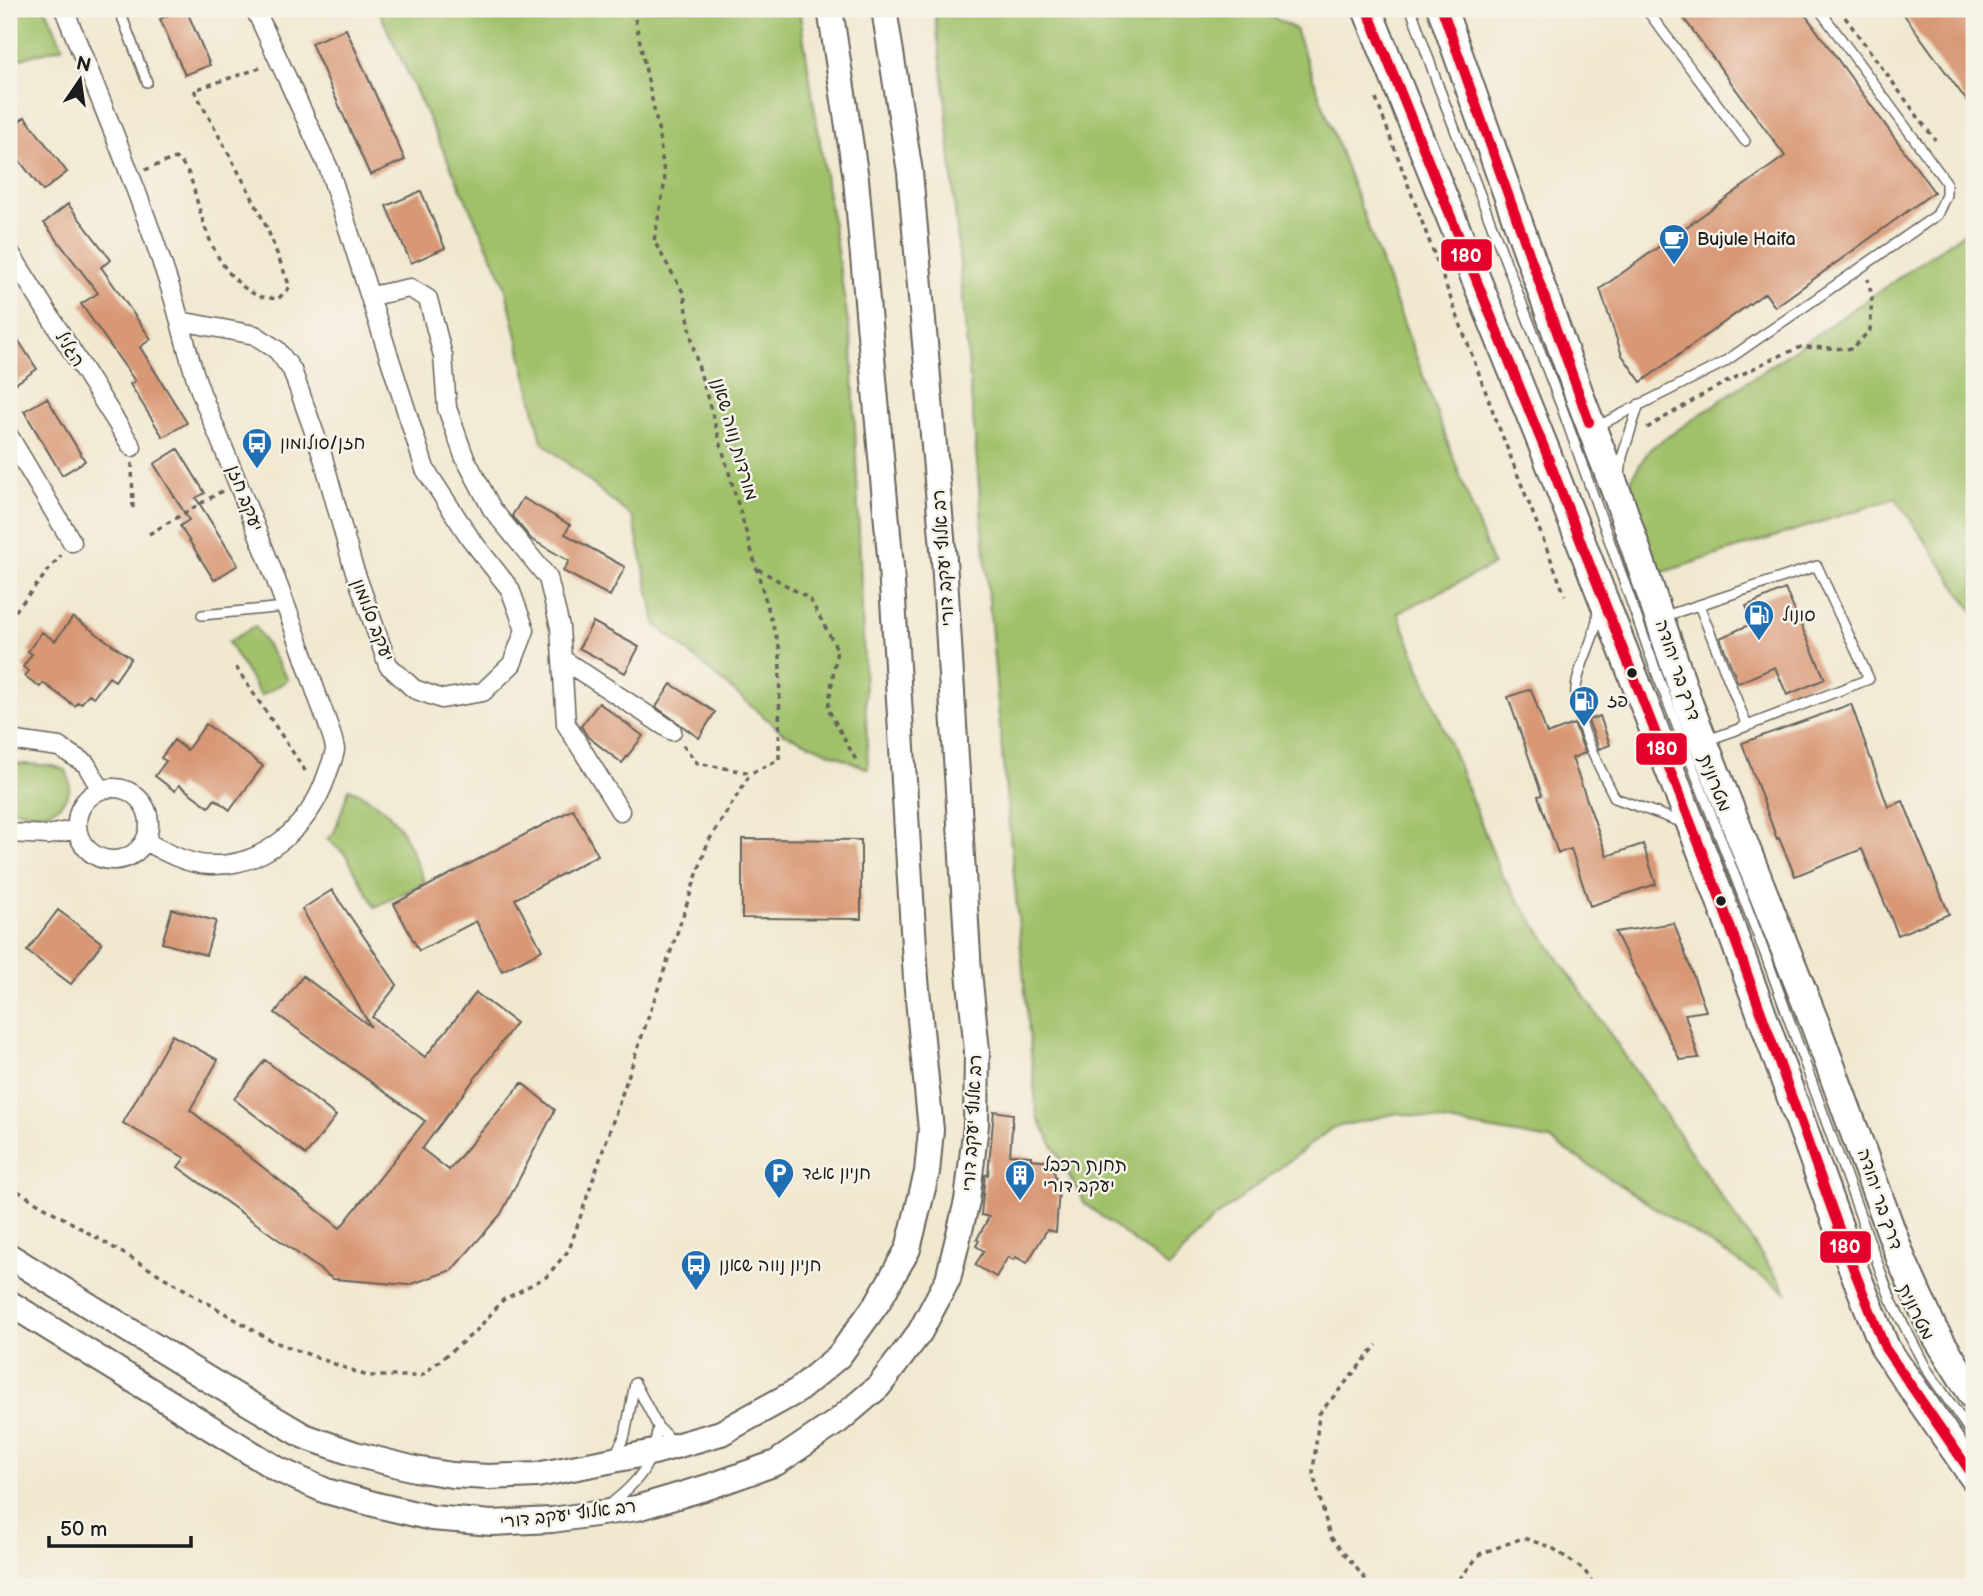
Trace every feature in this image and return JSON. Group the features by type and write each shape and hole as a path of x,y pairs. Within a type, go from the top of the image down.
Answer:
{"main road":[{"path":"9,1256 304,1436 355,1454 415,1469 488,1478 537,1475 611,1461 721,1433 797,1391 839,1356 878,1302 908,1250 927,1172 931,1130 916,979 891,567 856,179 830,9"},
{"name":"רב אלוף יעקב דורי","path":"9,1303 277,1469 326,1491 432,1518 504,1523 552,1520 637,1508 711,1486 776,1462 848,1412 879,1386 920,1332 948,1279 967,1201 976,1125 977,1051 969,972 944,560 910,172 884,9"},
{"name":"דרך בר יהודה","path":"1367,9 1565,441 1619,499 1703,742 1815,1024 1913,1289 1933,1330 1974,1396"},
{"name":"דרך בר יהודה","path":"1443,12 1565,441 1599,587 1759,1004 1852,1265 1885,1348 1974,1477"}],"street":[{"name":"יעקב חזן","path":"64,9 130,176 180,321 202,395 239,481 335,749 320,794 310,813 291,834 267,850 241,861 208,865 168,854 145,841"},
{"name":"יעקב סלומון","path":"180,321 255,335 277,350 292,370 322,454 352,563 388,665 414,689 442,698 483,692 512,664 525,630 510,589 470,538 425,469 329,169 255,9"},
{"name":"הגליל","path":"9,251 132,447"},
{"path":"371,296 410,288 428,299 443,356 447,408 464,456 492,509 548,578 560,627 566,724 620,811"},
{"path":"9,436 72,542"},
{"path":"562,659 672,731"},
{"path":"9,740 59,747 86,764 101,790"},
{"path":"101,790 124,790 143,803 149,825 145,841 133,854 122,859 98,857 88,850 77,829 82,805 101,790"},
{"path":"9,833 48,835 77,829"}],"lane":[{"path":"119,9 147,82"},
{"name":"מטרונית","path":"1411,9 1488,214 1565,441 1767,959 1891,1300 1927,1370 1974,1437"},
{"path":"1646,9 1745,141"},
{"path":"1565,441 1723,363 1937,215 1947,195 1946,182 1819,9"},
{"path":"1619,499 1622,457 1639,404"},
{"path":"1660,618 1817,566 1869,679 1703,742"},
{"path":"1599,587 1598,617 1593,640 1576,687 1581,722 1591,751 1615,798 1690,825"},
{"path":"1699,605 1747,726"},
{"path":"202,615 285,607"},
{"path":"611,1461 625,1435 635,1383 658,1427 665,1449"},
{"path":"658,1427 665,1449"},
{"path":"593,1515 618,1498 665,1449"}],"path":[{"name":"מורדות נווה שאנן","path":"633,9 658,128 665,181 654,241 684,294 694,351 780,650 779,761 751,772"},
{"path":"1839,9 1942,150"},
{"path":"130,176 175,158 183,163 191,178 216,257 257,296 278,299 290,287 267,228 194,90 279,61"},
{"path":"1376,99 1565,595"},
{"path":"1641,437 1647,427 1770,359 1801,347 1852,349 1870,330 1872,297 1867,277"},
{"path":"132,447 134,511"},
{"path":"149,534 239,481"},
{"path":"9,619 72,542"},
{"path":"758,569 810,599 837,649 828,709 856,760"},
{"path":"236,667 320,794"},
{"path":"9,1186 272,1341 368,1376 421,1376 475,1331 503,1300 546,1277 569,1250 708,842 751,772 697,763 672,731"},
{"path":"1372,1587 1330,1536 1313,1473 1319,1414 1377,1345"},
{"path":"1453,1587 1480,1554 1523,1538 1551,1546 1584,1570 1596,1587"}],"green space":[{"path":"9,9 46,9 63,47 9,62"},
{"path":"378,9 799,9 852,347 868,769 783,733 656,625 633,518 542,442 504,282"},
{"path":"934,9 1258,9 1295,29 1493,565 1398,613 1502,876 1788,1294 1550,1140 1398,1113 1332,1128 1212,1220 1169,1268 1084,1203 1037,1116 1002,751 945,93"},
{"path":"1974,226 1974,613 1896,498 1654,575 1627,492 1635,472 1650,449"},
{"path":"255,626 288,680 261,696 228,642"},
{"path":"9,763 53,766 66,770 70,784 66,797 55,809 40,813 9,808"},
{"path":"349,789 366,797 390,815 405,838 425,883 375,907 346,855 327,839 334,833"}],"building":[{"path":"186,9 210,65 185,75 160,19"},
{"path":"1677,9 1801,9 1934,192 1775,307 1765,293 1641,382 1622,355 1600,289 1785,156"},
{"path":"1900,9 1974,9 1974,111"},
{"path":"346,29 405,160 370,175 311,43"},
{"path":"25,117 67,172 43,191 9,147 9,129"},
{"path":"421,191 445,248 411,263 386,206"},
{"path":"68,204 111,260 101,267 151,339 140,347 187,423 163,437 130,384 135,381 81,304 98,293 44,223"},
{"path":"9,326 37,369 9,388"},
{"path":"47,398 85,461 62,475 24,411"},
{"path":"178,449 205,493 196,498 238,565 214,580 180,526 189,520 154,464"},
{"path":"523,498 570,525 565,534 625,567 610,596 563,571 569,561 531,539 512,516"},
{"name":"סונול","path":"1785,589 1825,679 1787,695 1775,667 1738,683 1720,638 1753,623 1746,606"},
{"path":"73,617 131,658 115,681 109,677 94,697 89,694 81,704 78,702 75,706 43,683 40,687 25,676 29,671 23,667 32,654 28,651 42,632 55,641"},
{"path":"593,622 639,647 625,673 579,648"},
{"path":"671,684 715,712 699,738 656,707"},
{"path":"1531,689 1547,734 1574,724 1585,753 1572,758 1607,856 1643,844 1656,884 1590,906 1571,849 1558,853 1538,796 1542,795 1508,697"},
{"path":"599,703 643,736 622,763 588,737 581,726"},
{"path":"1851,704 1888,807 1903,801 1949,914 1898,935 1862,849 1795,876 1779,838 1777,839 1742,743"},
{"path":"1600,716 1610,745 1599,749 1588,720"},
{"path":"206,724 263,766 230,810 215,799 209,807 179,785 175,791 155,776 166,761 161,758 174,740 187,750"},
{"path":"573,809 598,855 515,899 542,950 502,971 476,921 419,951 394,904"},
{"path":"742,839 861,840 861,919 742,918"},
{"path":"332,890 397,985 372,1017 425,1057 476,993 516,1023 422,1149 449,1170 522,1083 555,1110 501,1214 452,1270 409,1285 333,1279 178,1167 185,1158 123,1123 172,1035 218,1060 190,1110 340,1228 425,1121 275,1013 303,976 371,1027 302,909"},
{"path":"172,909 216,921 206,955 162,943"},
{"path":"58,910 102,943 71,984 27,951"},
{"path":"1674,923 1706,1011 1685,1014 1699,1058 1680,1060 1615,932"},
{"path":"265,1060 336,1116 306,1155 234,1099"},
{"name":"תחנת רכבל יעקב דורי","path":"994,1111 1013,1114 1010,1155 1051,1161 1059,1189 1056,1232 1047,1230 1027,1263 1016,1257 1014,1260 1008,1257 996,1277 975,1265 984,1251 976,1246 979,1241 977,1239 989,1217 981,1215"}],"transit line":[{"name":"180","path":"1367,9 1545,450 1718,893 1852,1265 1885,1348 1974,1477"},
{"name":"180","path":"1442,9 1589,422"}],"place":[{"name":"Bujule Haifa","path":"1674,266"},
{"name":"חזן/סולומון","path":"257,470"},
{"name":"סונול","path":"1759,642"},
{"name":"פז","path":"1584,728"},
{"name":"חניון אגד","path":"779,1200"},
{"name":"תחנת רכבל יעקב דורי","path":"1020,1202"},
{"name":"חניון נווה שאנן","path":"696,1292"}]}
